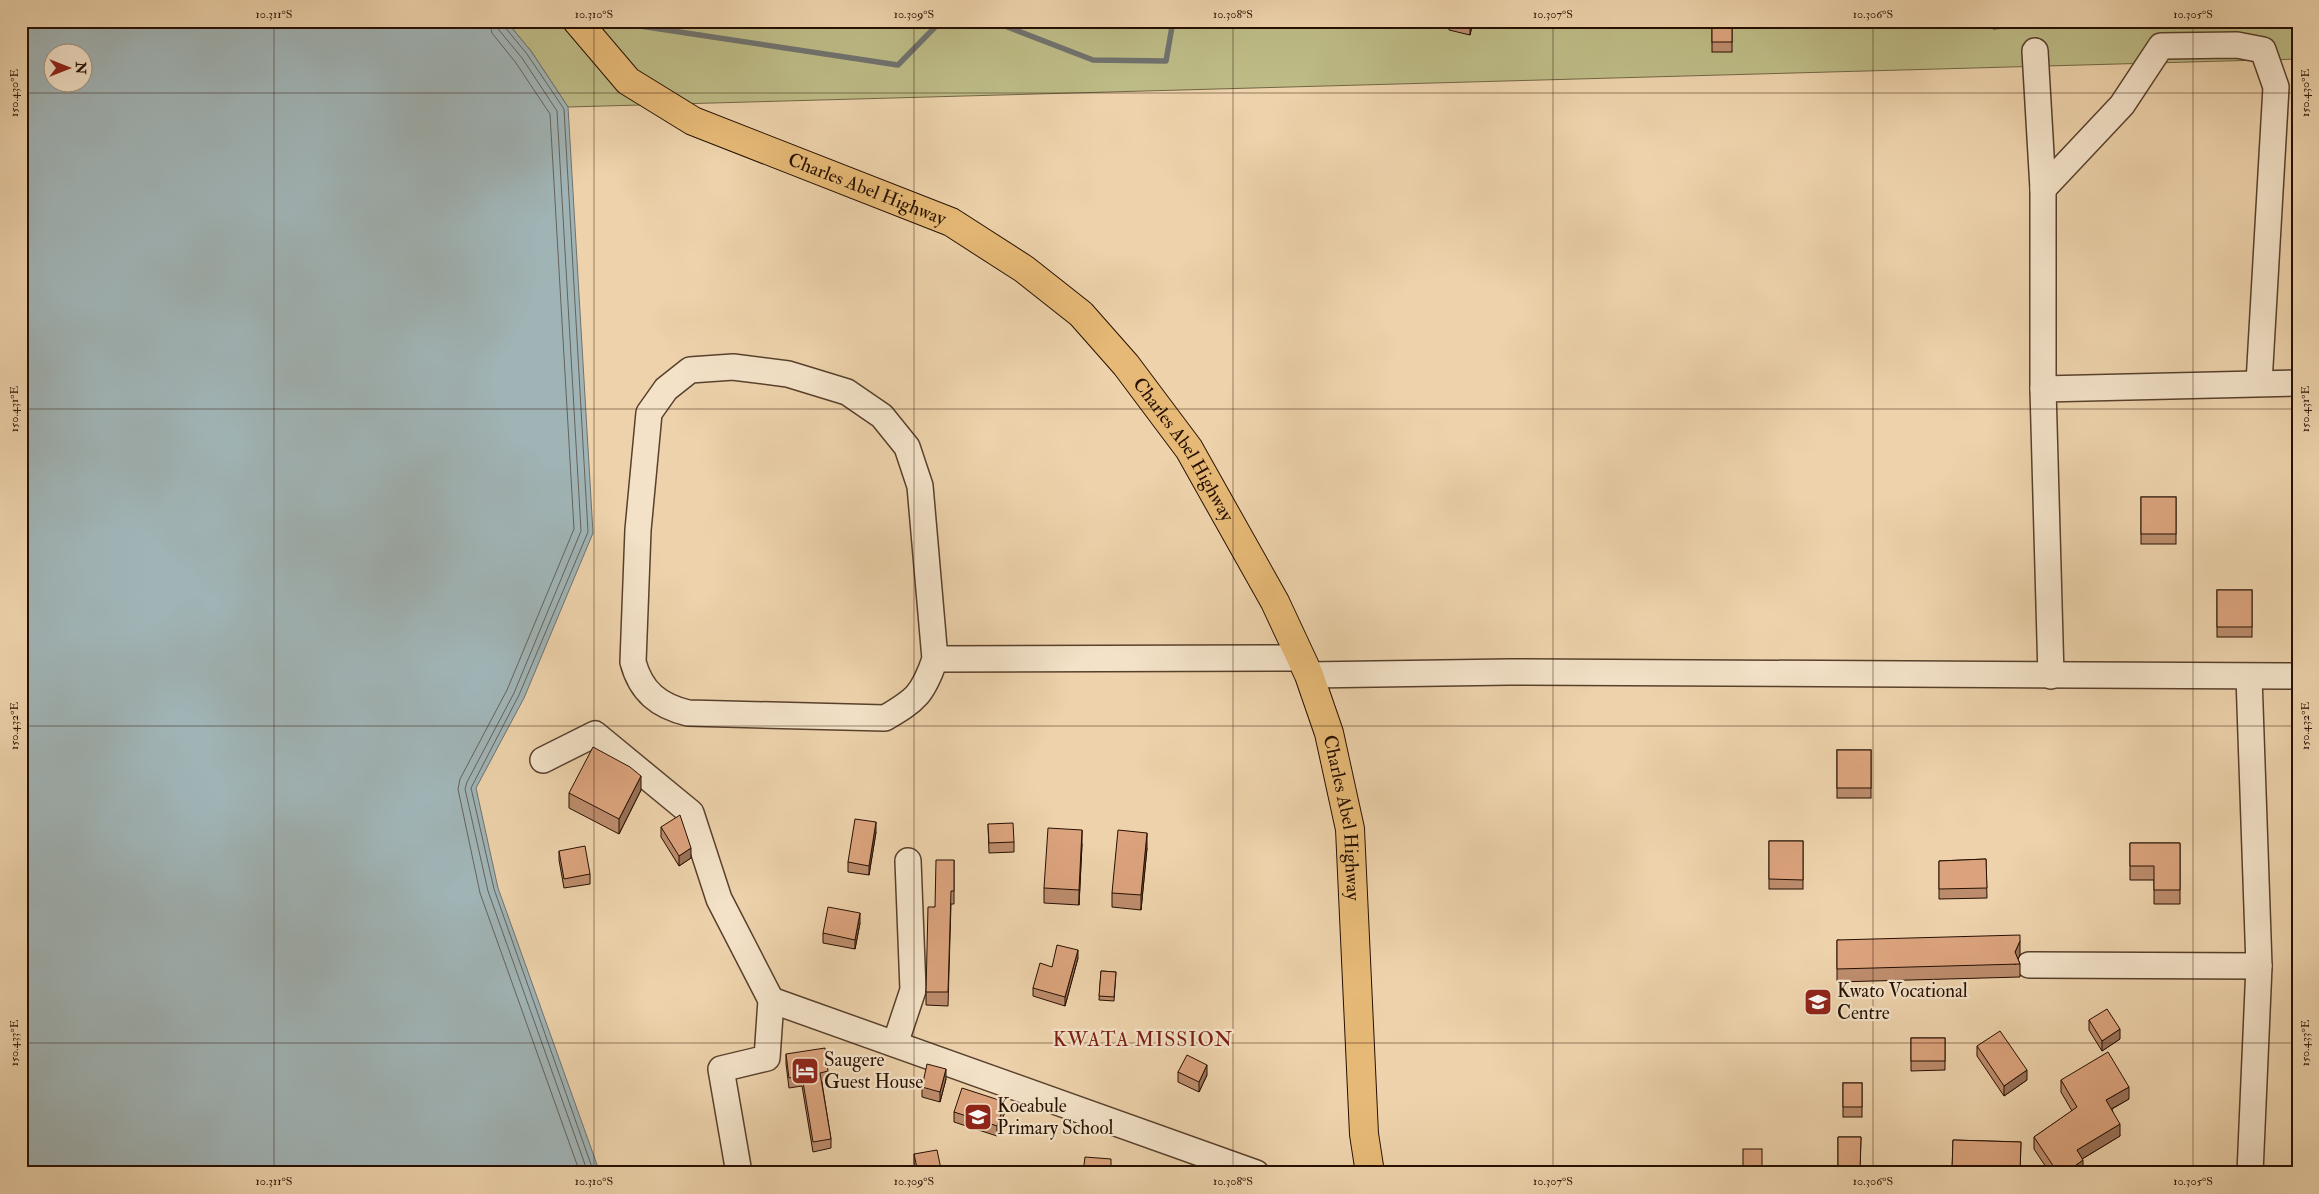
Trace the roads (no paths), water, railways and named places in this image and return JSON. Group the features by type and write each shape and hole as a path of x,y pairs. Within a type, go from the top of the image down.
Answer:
{"main road":[{"name":"Charles Abel Highway","path":"578,21 628,81 692,121 951,222 1024,268 1082,314 1126,365 1189,449 1275,602 1305,667 1329,733 1350,828 1364,1134 1370,1173"}],"street":[{"path":"2044,189 2122,105 2161,46 2237,45 2263,50 2276,87 2259,383"},
{"path":"2036,51 2044,189 2044,389 2051,676"},
{"path":"733,367 788,374 847,392 882,416 907,447 920,486 935,659 927,683 912,703 885,718 688,713 669,708 655,699 638,677 633,662 638,539 649,413 666,389 690,370 733,367"},
{"path":"2044,389 2298,382"},
{"path":"935,659 1529,672 2298,676"},
{"path":"2248,677 2259,966 2250,1173"},
{"path":"543,760 595,734 691,813 719,900 771,1000 767,1058 721,1069 740,1173"},
{"path":"895,1044 913,990 908,861"},
{"path":"2029,965 2259,966"},
{"path":"771,1000 1256,1173"}],"water":[{"path":"21,21 506,21 531,51 568,107 593,533 524,698 476,788 498,888 600,1173 21,1173"}],"waterway":[{"path":"620,23 898,65 941,21"},
{"path":"992,21 1093,60 1166,61 1173,21"}],"place":[{"name":"Kwato Vocational Centre","path":"1818,1002"},
{"name":"Saugere Guest House","path":"805,1071"},
{"name":"Koeabule Primary School","path":"978,1117"}],"district":[{"name":"KWATA MISSION","path":"1143,1039"}]}
